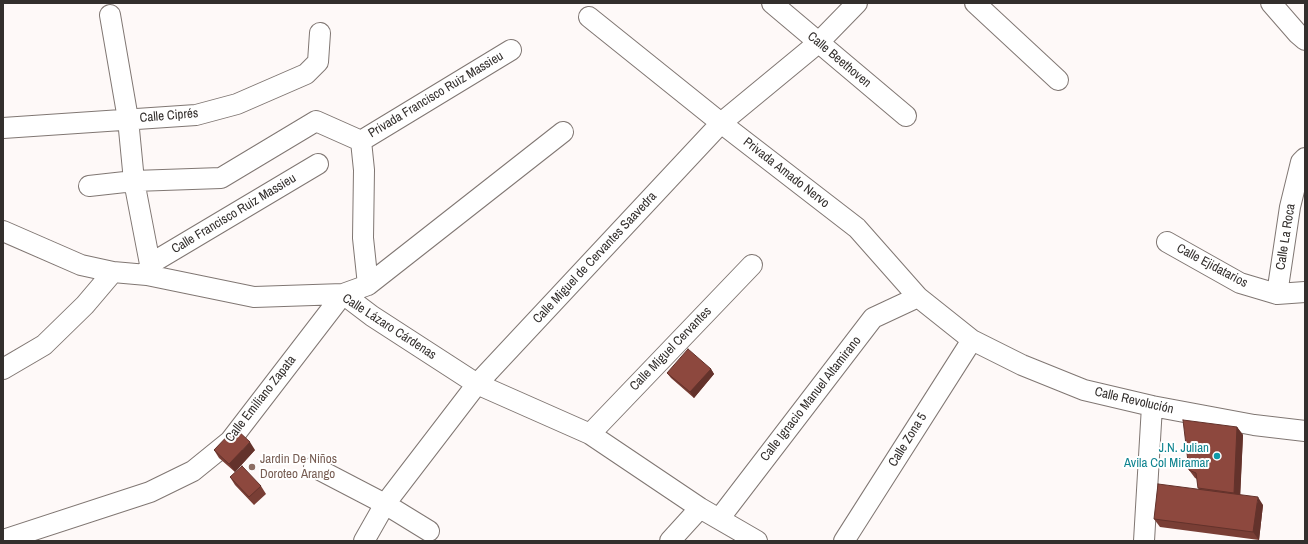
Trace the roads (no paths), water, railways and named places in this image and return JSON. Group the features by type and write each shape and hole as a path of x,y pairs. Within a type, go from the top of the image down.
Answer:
{"street":[{"name":"Calle Beethoven","path":"772,3 906,116"},
{"name":"Calle Miguel de Cervantes Saavedra","path":"364,541 385,504 477,384 721,123 818,43 857,3"},
{"path":"975,3 1058,80"},
{"path":"1271,3 1305,40"},
{"path":"110,15 128,119 134,181 149,269"},
{"name":"Privada Amado Nervo","path":"589,17 721,123 857,228 918,298 972,340"},
{"name":"Calle Ciprés","path":"3,128 196,115 237,104 306,74 318,62 320,33"},
{"name":"Privada Francisco Ruiz Massieu","path":"361,141 511,50"},
{"path":"89,186 134,181 221,178 316,121 361,141 364,170 363,238 368,285"},
{"path":"343,294 368,285 562,132"},
{"name":"Calle La Roca","path":"1278,294 1290,207 1301,162 1305,158"},
{"name":"Calle Francisco Ruiz Massieu","path":"149,269 318,164"},
{"name":"Calle Lázaro Cárdenas","path":"3,231 81,265 113,272 149,269 254,296 343,294 372,316 477,384 590,434 700,508 757,541"},
{"name":"Calle Ejidatarios","path":"1167,242 1240,283 1278,294 1305,292"},
{"name":"Calle Miguel Cervantes","path":"590,434 752,265"},
{"path":"3,369 44,345 85,305 113,272"},
{"name":"Calle Emiliano Zapata","path":"3,540 150,492 193,471 230,441 343,294"},
{"name":"Calle Ignacio Manuel Altamirano","path":"719,519 874,318 918,298"},
{"name":"Calle Revolución","path":"972,340 1022,365 1084,390 1152,406 1254,425 1305,431"},
{"name":"Calle Zona 5","path":"844,541 972,340"},
{"path":"1144,541 1152,406"},
{"path":"314,467 385,504 429,531"},
{"path":"670,541 700,508"}],"place":[{"name":"J.N. Julian Avila Col Miramar","path":"1217,456"},
{"name":"Jardin De Niños Doroteo Arango","path":"252,467"}]}
